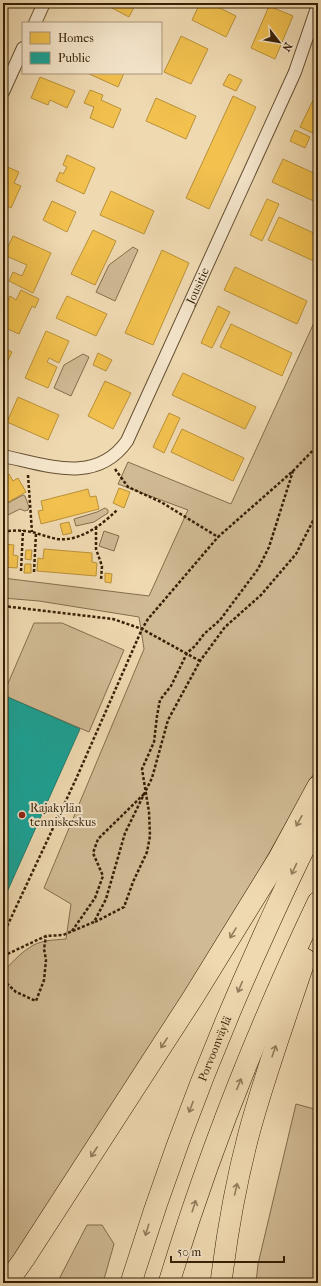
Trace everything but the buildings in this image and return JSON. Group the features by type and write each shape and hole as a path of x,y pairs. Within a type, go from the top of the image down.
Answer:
{"highway":[{"path":"7,1283 37,1240 194,996 279,858 318,786"},
{"name":"Porvoonväylä","path":"131,1283 152,1214 176,1146 206,1069 247,972 300,856 318,822"},
{"path":"168,1283 199,1191 233,1101 272,1005 318,902"},
{"path":"221,1283 230,1217 249,1133 270,1062 318,919"}],"street":[{"path":"35,22 44,3"},
{"name":"Jousitie","path":"3,456 63,468 80,469 94,466 109,460 119,452 127,441 295,72 318,5"},
{"path":"3,92 22,50"}],"path":[{"path":"3,935 76,779 142,629 218,537 293,471 318,445"},
{"path":"109,460 128,487 161,502 218,537"},
{"path":"28,461 28,483 32,532"},
{"path":"3,956 46,936 63,935 71,932 124,907 133,882 147,852 150,836 149,812 142,769 154,742 160,700 171,686 187,653 195,646 204,634 220,620 258,569 269,547 293,471"},
{"path":"94,922 106,899 125,833 152,778 168,720 200,661 225,627 261,596 296,554 315,517 318,507"},
{"path":"3,531 23,530 57,539 68,539 81,536 117,510"},
{"path":"96,526 96,549 102,566 101,580"},
{"path":"21,571 23,530"},
{"path":"34,572 36,533"},
{"path":"3,606 113,619 142,629 200,661"},
{"path":"71,932 95,898 104,876 92,853 98,839 146,792"},
{"path":"3,980 16,992 36,1002 44,980 46,960 44,949 46,936"}],"shaded area":[{"path":"133,247 138,250 115,301 96,292 109,265"},
{"path":"318,314 318,766 250,887 135,1072 32,1231 3,1271 3,972 18,956 33,945 47,941 66,939 71,904 44,888 144,649 139,617 39,601 3,598 3,578 149,596 188,510 118,484 128,462 231,504"},
{"path":"83,354 89,357 71,396 54,388 64,365"},
{"path":"23,495 25,496 29,507 28,510 25,511 20,509 8,515 4,505"},
{"path":"105,508 108,510 108,513 94,522 76,526 74,519"},
{"path":"104,531 119,536 114,551 99,546"},
{"path":"34,623 62,623 124,650 89,732 3,695"},
{"path":"296,1104 318,1110 318,1283 256,1283 258,1264"},
{"path":"87,1225 102,1225 114,1244 103,1283 57,1283"}],"place":[{"name":"Rajakylän tenniskeskus","path":"22,815"}]}
